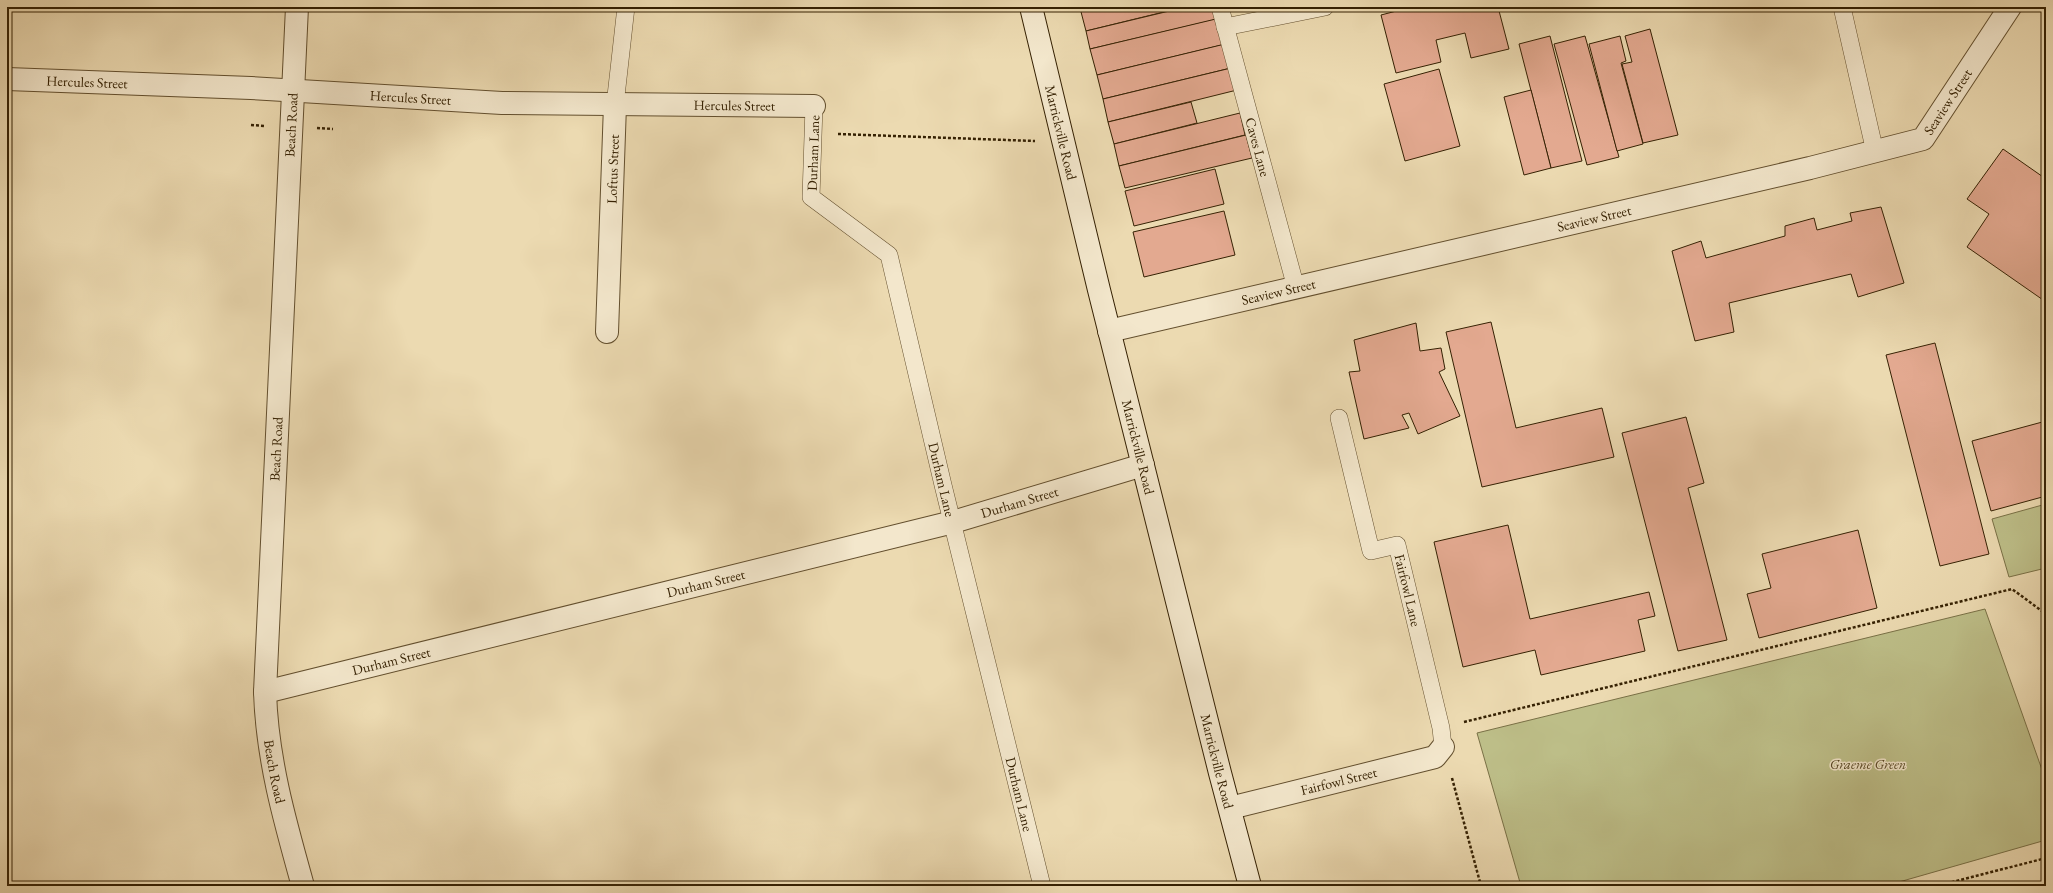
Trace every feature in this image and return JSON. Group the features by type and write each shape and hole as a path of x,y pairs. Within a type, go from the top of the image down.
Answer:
{"street":[{"name":"Beach Road","path":"297,7 292,90 266,692 266,725 272,764 289,838 303,886"},
{"name":"Marrickville Road","path":"1031,7 1109,332 1220,773 1250,886"},
{"name":"Seaview Street","path":"1109,332 1875,152 1923,139 2010,7"},
{"name":"Hercules Street","path":"7,79 292,90 502,103 814,106"},
{"name":"Loftus Street","path":"606,332 615,105"},
{"name":"Durham Street","path":"266,692 953,522 1143,465"},
{"name":"Fairfowl Street","path":"1230,808 1435,757 1442,738"}],"lane":[{"name":"Loftus Street","path":"615,105 626,7"},
{"name":"Caves Lane","path":"1220,7 1296,288"},
{"path":"1225,27 1325,7"},
{"path":"1842,7 1875,152"},
{"name":"Durham Lane","path":"814,106 811,196 889,255 1042,886"},
{"name":"Fairfowl Lane","path":"1339,418 1371,551 1397,545 1442,738"}],"path":[{"path":"813,133 1036,141"},
{"path":"1481,886 1442,738 2012,589 2046,614"},
{"path":"1937,886 2046,858"}],"green space":[{"path":"2046,504 2046,568 2009,577 1992,519"},
{"name":"Graeme Green","path":"1985,609 2046,781 2046,840 1885,886 1521,886 1477,733"}],"building":[{"path":"1176,7 1176,9 1086,31 1080,8"},
{"path":"1186,7 1215,7 1218,19 1090,49 1086,31"},
{"path":"1412,7 1498,7 1509,49 1471,58 1465,33 1436,40 1441,62 1396,73 1381,15"},
{"path":"1220,18 1226,44 1097,75 1090,49"},
{"path":"1650,29 1678,135 1643,143 1622,64 1632,62 1625,36"},
{"path":"1550,36 1582,161 1551,168 1519,44"},
{"path":"1585,36 1619,157 1587,165 1554,44"},
{"path":"1620,36 1626,61 1621,63 1643,144 1617,151 1589,44"},
{"path":"1225,44 1231,68 1103,99 1097,75"},
{"path":"1231,68 1237,90 1108,122 1103,99"},
{"path":"1439,69 1460,146 1405,161 1384,84"},
{"path":"1531,90 1551,168 1524,175 1504,97"},
{"path":"1191,102 1197,123 1114,144 1108,122"},
{"path":"1240,113 1245,135 1119,166 1114,144"},
{"path":"1246,135 1252,158 1125,188 1119,166"},
{"path":"2003,149 2046,179 2046,302 1967,247 1989,214 1967,199"},
{"path":"1215,169 1224,204 1134,226 1125,191"},
{"path":"1881,207 1904,283 1858,297 1851,274 1729,303 1734,332 1695,341 1672,251 1701,241 1706,258 1785,236 1785,226 1814,218 1817,230 1852,221 1850,213"},
{"path":"1224,211 1235,255 1144,277 1133,232"},
{"path":"1491,322 1516,428 1602,408 1614,457 1482,487 1446,332"},
{"path":"1416,323 1420,351 1441,348 1445,369 1439,372 1460,416 1418,434 1409,413 1402,415 1409,428 1364,439 1349,372 1360,371 1354,340"},
{"path":"1935,343 1989,554 1940,566 1886,355"},
{"path":"1686,417 1704,483 1688,488 1727,640 1678,651 1622,433"},
{"path":"2046,421 2046,496 1991,511 1972,441"},
{"path":"1508,525 1530,619 1649,592 1655,616 1638,620 1645,651 1541,675 1535,650 1463,667 1434,542"},
{"path":"1858,530 1877,608 1759,638 1747,594 1771,588 1762,554"}]}
